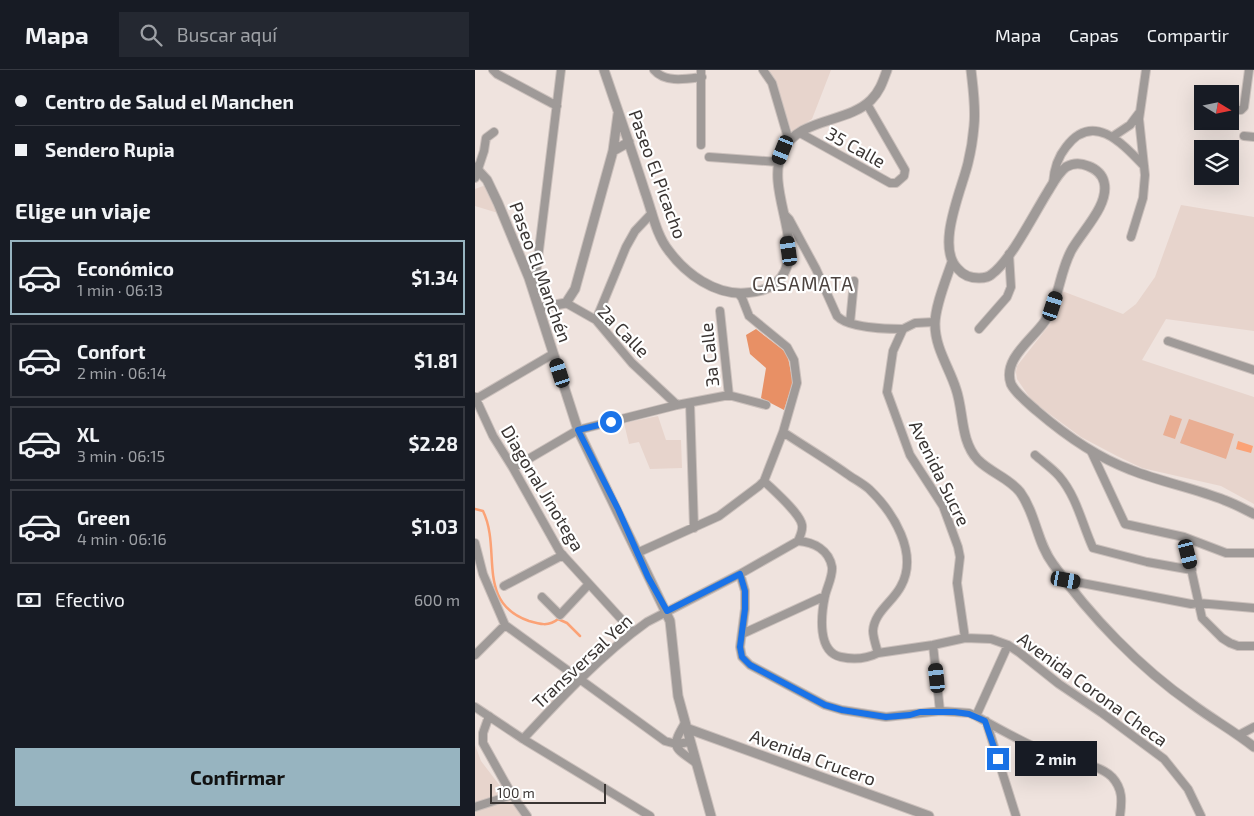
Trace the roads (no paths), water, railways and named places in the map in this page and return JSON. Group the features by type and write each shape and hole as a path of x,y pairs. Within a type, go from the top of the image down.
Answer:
{"street":[{"path":"493,70 497,74 557,106"},
{"path":"534,293 561,70"},
{"name":"Paseo El Picacho","path":"604,70 652,213 668,250 692,275 717,288 739,294 759,292 776,283 786,270 789,251 777,180 778,162 783,150 789,141 800,133 867,104 881,88 887,70"},
{"path":"654,70 658,75 679,79 701,74 701,145"},
{"path":"763,70 772,83 789,141"},
{"path":"971,70 975,124 969,161 950,233 949,247 952,262 935,322 935,336 942,360 957,390 966,438 979,460 1013,484 1022,494 1041,543 1052,563 1118,642 1191,704 1254,747"},
{"path":"1131,237 1143,198 1145,175 1140,111 1146,70"},
{"path":"1239,110 1244,107 1249,70"},
{"name":"35 Calle","path":"800,133 890,182 901,180 905,170 867,104"},
{"path":"1112,137 1130,125 1140,111"},
{"path":"539,308 567,303 575,289 613,151 619,113"},
{"path":"475,178 476,167 484,151 486,138 494,132"},
{"path":"1053,182 1053,171 1059,157 1078,134 1095,132 1112,137 1125,146 1144,166"},
{"path":"1244,136 1254,137"},
{"path":"613,151 629,142"},
{"path":"709,157 778,162"},
{"path":"952,262 963,273 980,278 992,274 1009,254 1053,182 1065,168 1076,163 1084,164 1098,171 1105,184 1104,195 1094,218 1078,239 1068,258 1053,306 1035,335 1015,357 1010,375 1012,385 1023,399 1058,429 1091,451 1130,470 1225,500 1254,514"},
{"name":"Paseo El Manchén","path":"476,167 487,180 498,203 534,293 578,430 618,509 648,577 667,611 670,621 678,696 711,816"},
{"path":"596,320 626,247 635,231 652,213"},
{"path":"784,214 789,219 816,269 837,316 841,320 887,329 903,328 915,323 935,322"},
{"path":"979,329 1007,297 1011,287 1009,254"},
{"path":"850,323 855,281"},
{"path":"637,553 719,516 764,481 783,432 797,383 794,360 787,346 749,316 739,294"},
{"name":"2a Calle","path":"567,303 596,320 632,363 677,405"},
{"name":"3a Calle","path":"720,311 729,396"},
{"name":"Avenida Sucre","path":"903,328 893,351 887,392 910,455 943,506 958,547 960,557 957,583 965,638"},
{"path":"1168,341 1254,370"},
{"path":"475,398 553,354"},
{"path":"513,468 578,430 677,405 729,396 766,406"},
{"name":"Diagonal Jinotega","path":"475,398 493,436 563,555 633,632"},
{"path":"690,403 694,528"},
{"path":"783,432 868,488 888,512 898,529 907,552 906,572 901,586 875,620 873,632 878,653"},
{"path":"1091,451 1125,524 1184,536 1226,553 1254,553"},
{"path":"1035,456 1058,475 1064,483 1080,513 1093,548 1147,562 1192,570"},
{"path":"742,634 825,596 832,567 827,555 820,548 810,542 799,541 802,523 795,513 764,481"},
{"path":"1184,536 1202,618 1222,638 1238,646 1254,646"},
{"name":"Transversal Yen","path":"523,739 580,679 633,632 667,611 740,574 799,541"},
{"path":"475,543 483,574 505,626 665,741 675,744 690,742"},
{"path":"504,586 563,555"},
{"path":"740,574 745,591 745,609 740,647 742,657 750,665 825,705 842,710 886,717 940,711 976,716 1051,754 1102,770 1110,775 1121,791 1120,816"},
{"path":"1066,580 1191,604 1199,602 1254,608"},
{"path":"542,597 560,615 589,584"},
{"name":"Avenida Corona Checa","path":"825,596 824,640 828,650 836,656 853,659 965,638 991,639 1008,645 1059,684 1164,758 1188,789 1201,816"},
{"path":"475,654 505,626"},
{"path":"933,645 940,711"},
{"path":"976,716 1008,645"},
{"path":"475,707 523,739 650,816"},
{"path":"489,716 483,733 483,743 512,795 527,816"},
{"path":"985,721 1016,816"},
{"path":"686,726 675,738 675,744 678,750 696,763"},
{"name":"Avenida Crucero","path":"686,726 929,816"},
{"path":"1239,735 1254,727"},
{"path":"475,807 512,795"}],"waterway":[{"path":"475,509 483,511 488,526 493,574 496,588 502,601 512,612 529,621 548,624 558,619 567,623 580,636"}],"district":[{"name":"CASAMATA","path":"803,283"}]}
